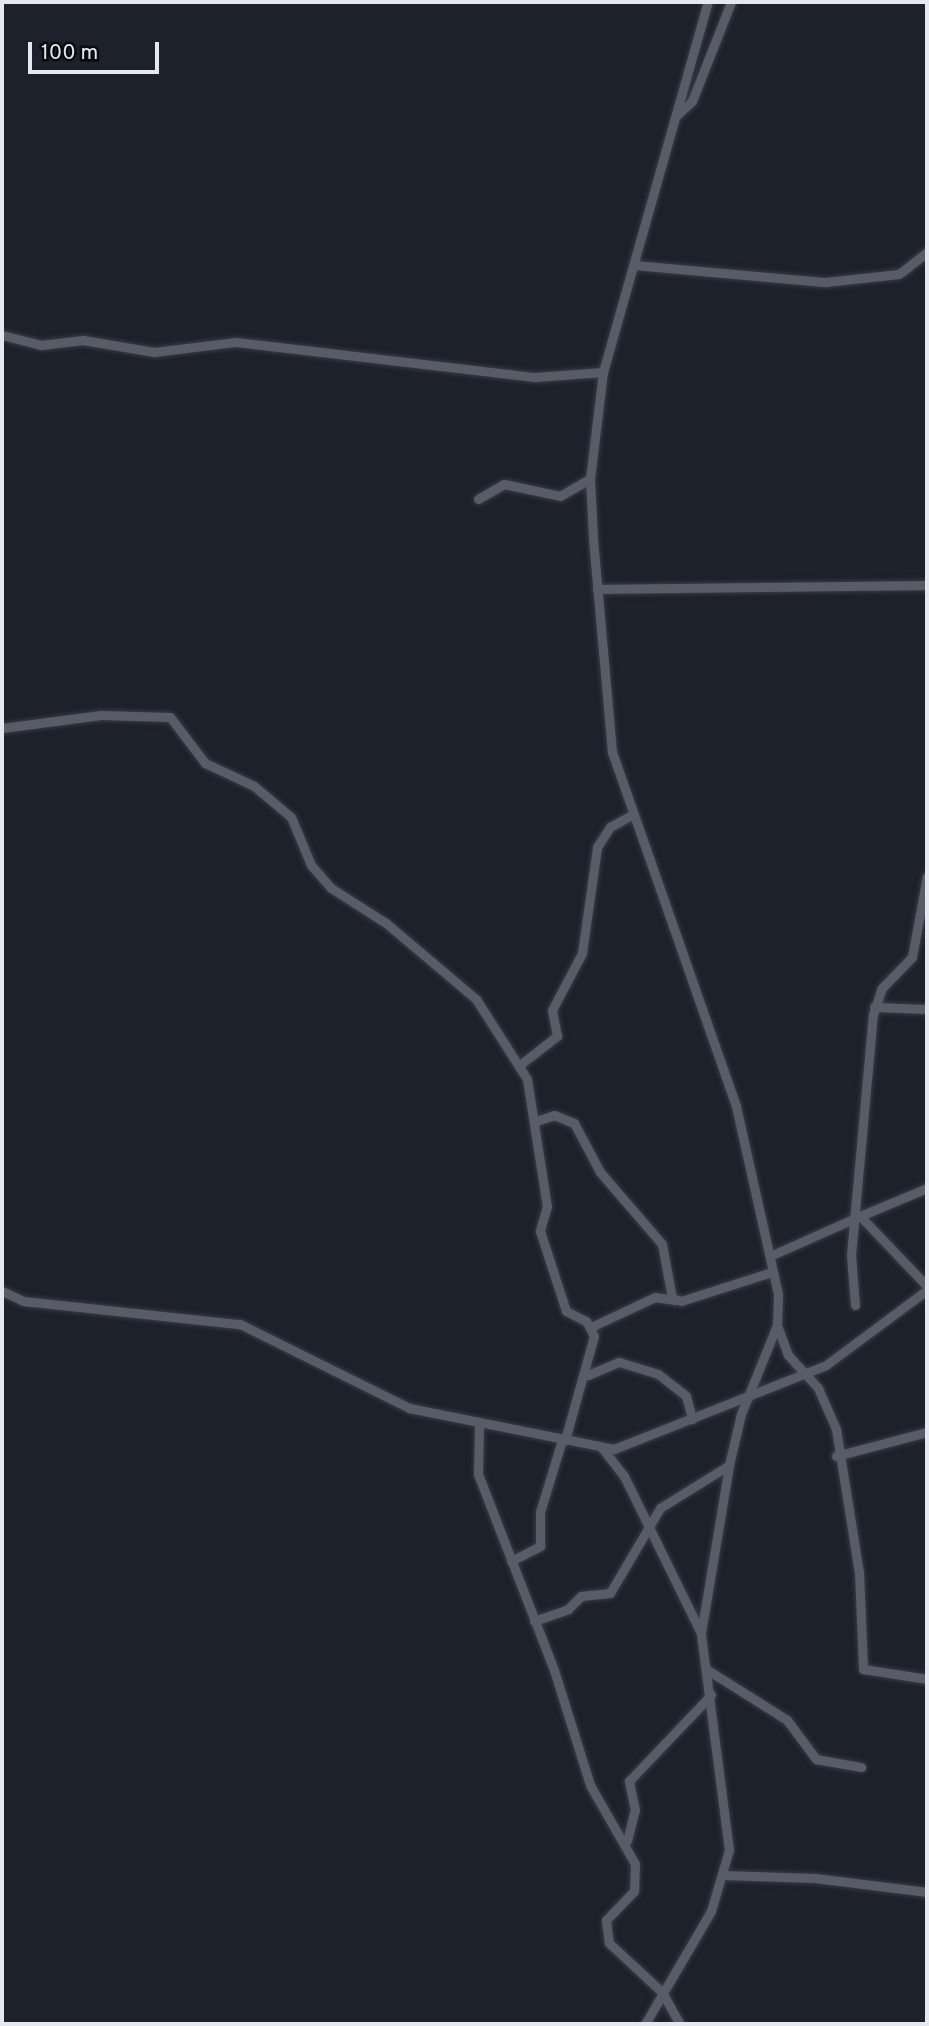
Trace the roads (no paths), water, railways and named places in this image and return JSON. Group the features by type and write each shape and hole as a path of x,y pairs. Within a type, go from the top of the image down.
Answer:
{"street":[{"path":"708,2 603,372 590,479 608,729 633,814 736,1106 770,1255 777,1325 788,1355 806,1375 830,1414 859,1572 863,1669 927,1679"},
{"path":"676,117 691,101 731,2"},
{"path":"635,265 826,282 899,274 927,252"},
{"path":"2,335 41,345 83,340 154,352 236,342 535,377 603,372"},
{"path":"478,499 505,484 560,496 590,479"},
{"path":"597,589 927,585"},
{"path":"2,728 101,715 170,717 205,763 254,786 291,817 311,864 331,888 468,989 521,1063 536,1121 547,1206 540,1231 566,1311 592,1327"},
{"path":"521,1063 556,1036 552,1010 582,953 597,847 610,827 633,814"},
{"path":"855,1305 851,1255 858,1216 874,1007 882,988 912,957 927,876"},
{"path":"874,1007 927,1009"},
{"path":"536,1121 554,1115 574,1123 600,1172 662,1244 669,1294 677,1300"},
{"path":"770,1255 927,1188"},
{"path":"2,1290 23,1301 240,1324 409,1408 479,1426 602,1448 624,1447 750,1393 806,1375 843,1355 927,1288 858,1216"},
{"path":"592,1327 655,1297 677,1300 772,1272"},
{"path":"645,2024 711,1911 723,1875 729,1827 701,1633 729,1465 750,1393 777,1325"},
{"path":"511,1561 540,1546 540,1512 588,1375 592,1327"},
{"path":"588,1375 619,1362 659,1374 686,1396 692,1419"},
{"path":"479,1426 478,1474 534,1622 590,1785 627,1841 636,1886 604,1927 616,1954 662,1992 680,2024"},
{"path":"836,1455 927,1432"},
{"path":"602,1448 624,1476 701,1633"},
{"path":"534,1622 568,1609 581,1596 610,1593 624,1561 650,1533 660,1508 729,1465"},
{"path":"706,1669 787,1720 816,1759 861,1767"},
{"path":"627,1841 635,1811 629,1782 711,1695"},
{"path":"723,1875 927,1892"}]}
